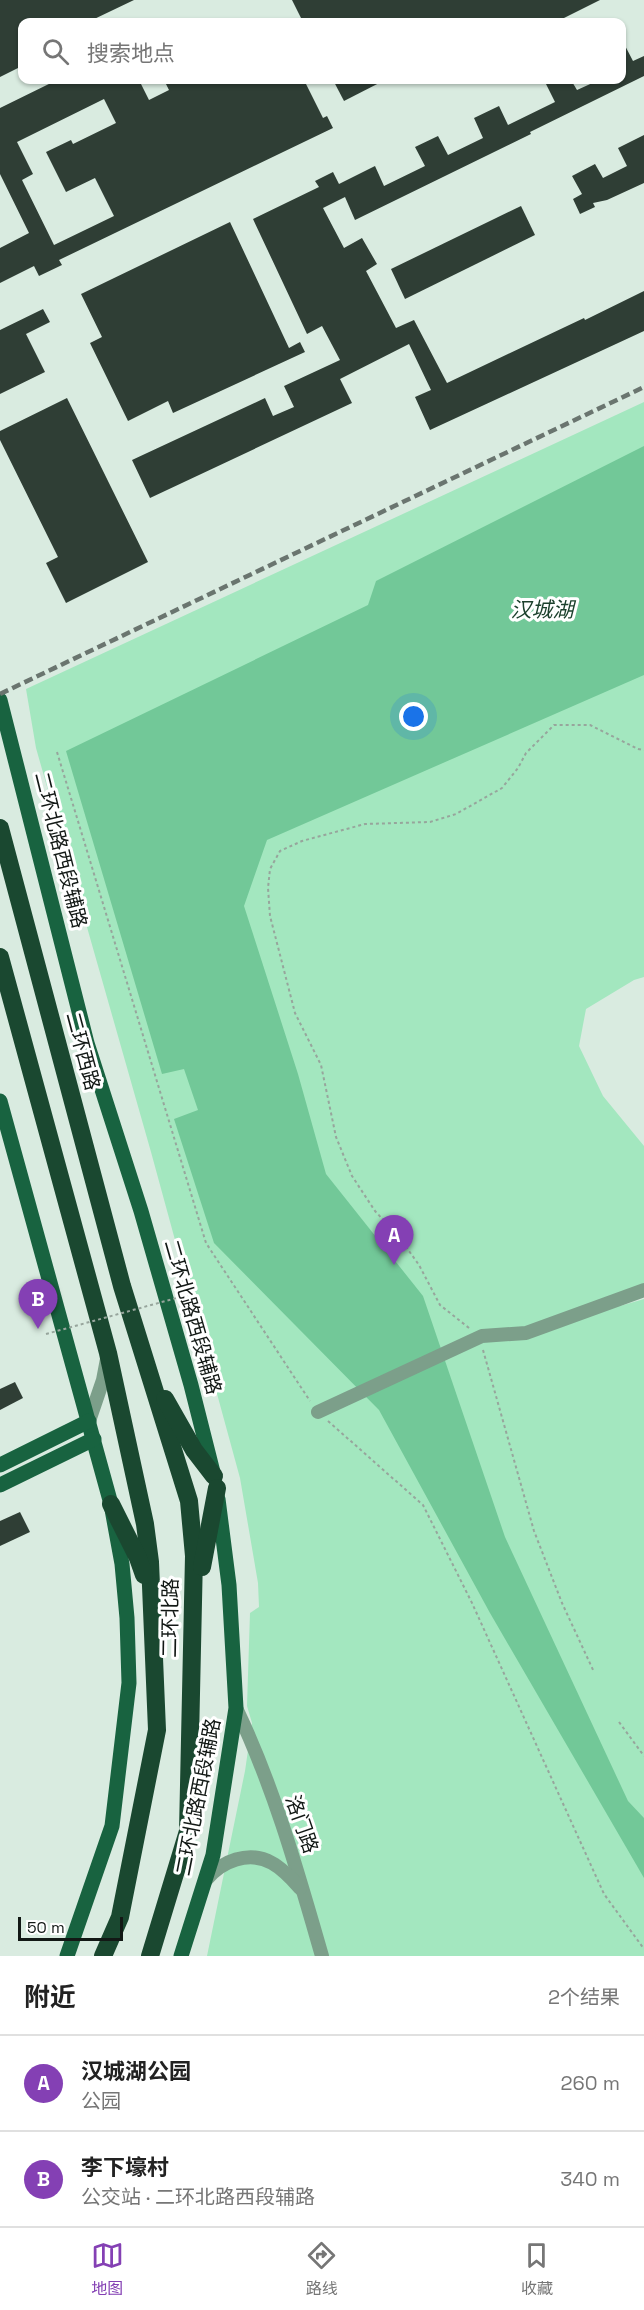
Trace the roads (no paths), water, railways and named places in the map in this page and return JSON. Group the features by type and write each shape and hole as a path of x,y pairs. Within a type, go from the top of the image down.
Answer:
{"highway":[{"name":"二环西路","path":"0,828 122,1286"},
{"name":"二环北路","path":"0,957 108,1353 145,1524 150,1562 157,1730 120,1917 103,1956"},
{"name":"二环北路","path":"122,1286 189,1501 193,1522 188,1831 150,1956"},
{"path":"148,1374 215,1482 193,1613"},
{"path":"111,1503 138,1558 151,1600"}],"main road":[{"name":"二环北路西段辅路","path":"0,700 87,1043 141,1211 191,1385 215,1482 229,1585 236,1708 213,1856 181,1956"},
{"path":"0,1101 111,1503 122,1564 127,1618 129,1683 112,1826 68,1956"},
{"path":"0,1465 89,1421"},
{"path":"0,1485 94,1438"}],"street":[{"path":"318,1412 476,1339 526,1333 644,1290"},
{"path":"89,1421 104,1380 108,1353"},
{"name":"洛门路","path":"236,1708 255,1748 304,1892 322,1956"},
{"path":"204,1883 216,1868 247,1857 260,1858 273,1863 304,1892"}],"water":[{"name":"汉城湖","path":"644,446 644,675 267,840 244,906 298,1074 326,1174 423,1296 505,1537 628,1801 644,1818 644,1878 490,1613 379,1410 214,1243 174,1119 198,1110 184,1069 162,1074 66,751 368,605 376,581"}],"railway":[{"path":"0,694 644,387"}],"place":[{"name":"汉城湖公园","path":"394,1265"},
{"name":"李下壕村","path":"38,1329"}]}
